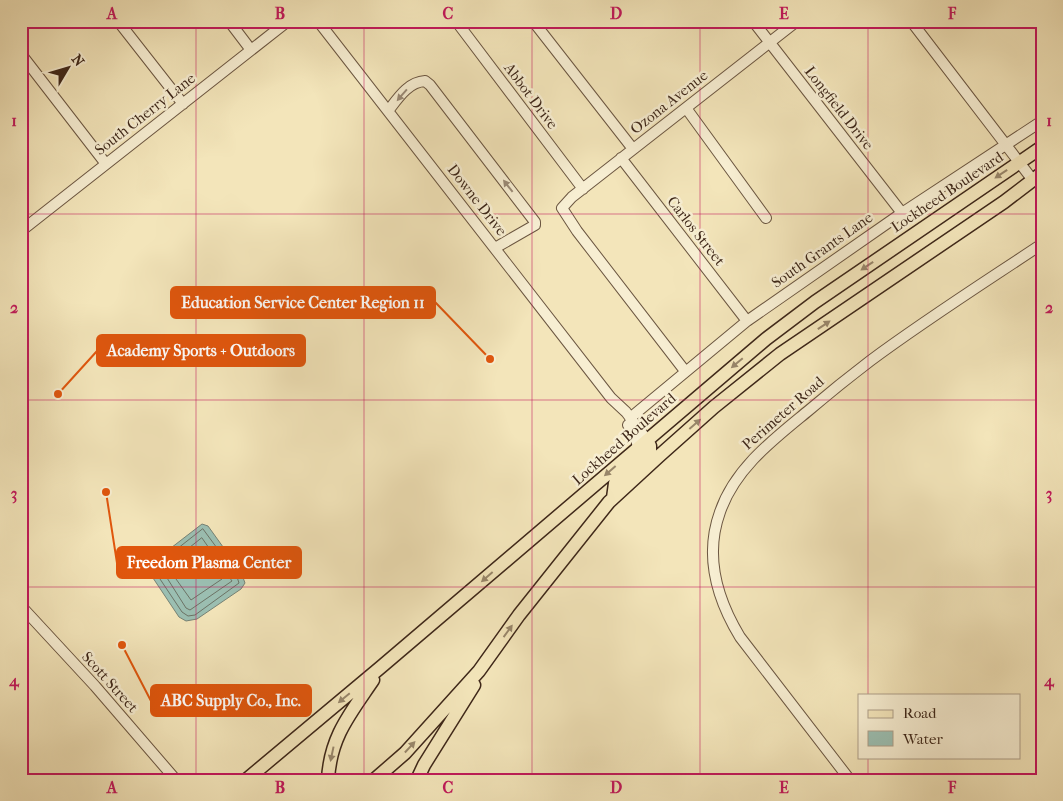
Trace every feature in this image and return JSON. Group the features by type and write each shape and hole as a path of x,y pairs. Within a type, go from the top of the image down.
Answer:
{"main road":[{"name":"Lockheed Boulevard","path":"246,780 773,333 815,302 1042,147"},
{"path":"374,780 405,753 479,671 519,615 613,498 714,407 780,354 996,207 1037,176"},
{"path":"613,498 615,482 650,451 650,446 643,444"},
{"path":"328,780 336,737 381,667"},
{"path":"417,780 424,765 476,681 479,671"}],"street":[{"path":"118,21 183,104"},
{"path":"229,21 251,50"},
{"name":"South Cherry Lane","path":"21,231 288,21"},
{"name":"Downe Drive","path":"318,21 612,398 630,418 643,444"},
{"name":"Abbot Drive","path":"456,21 582,189"},
{"path":"533,21 633,149"},
{"name":"Longfield Drive","path":"753,21 902,213"},
{"name":"Ozona Avenue","path":"685,372 577,231 562,208 582,189 797,21"},
{"path":"911,21 1004,145 1019,162 1037,176"},
{"path":"21,54 106,164"},
{"path":"388,110 409,86 418,81 428,82 535,222 534,225 495,248"},
{"path":"686,108 766,218"},
{"name":"South Grants Lane","path":"630,418 747,321 902,213 1042,121"},
{"name":"Carlos Street","path":"621,158 747,321"},
{"name":"Perimeter Road","path":"850,780 729,620 720,599 714,573 713,554 719,512 727,495 753,458 828,394 871,360 1042,244"},
{"name":"Downe Drive","path":"612,398 622,416 643,444"},
{"name":"Scott Street","path":"21,606 176,780"}],"water":[{"path":"202,524 208,526 241,572 245,583 241,589 197,619 186,621 179,617 149,572 149,567 154,561"}],"place":[{"name":"Education Service Center Region 11","path":"490,359"},
{"name":"Academy Sports + Outdoors","path":"58,394"},
{"name":"Freedom Plasma Center","path":"106,492"},
{"name":"ABC Supply Co., Inc.","path":"122,645"}]}
